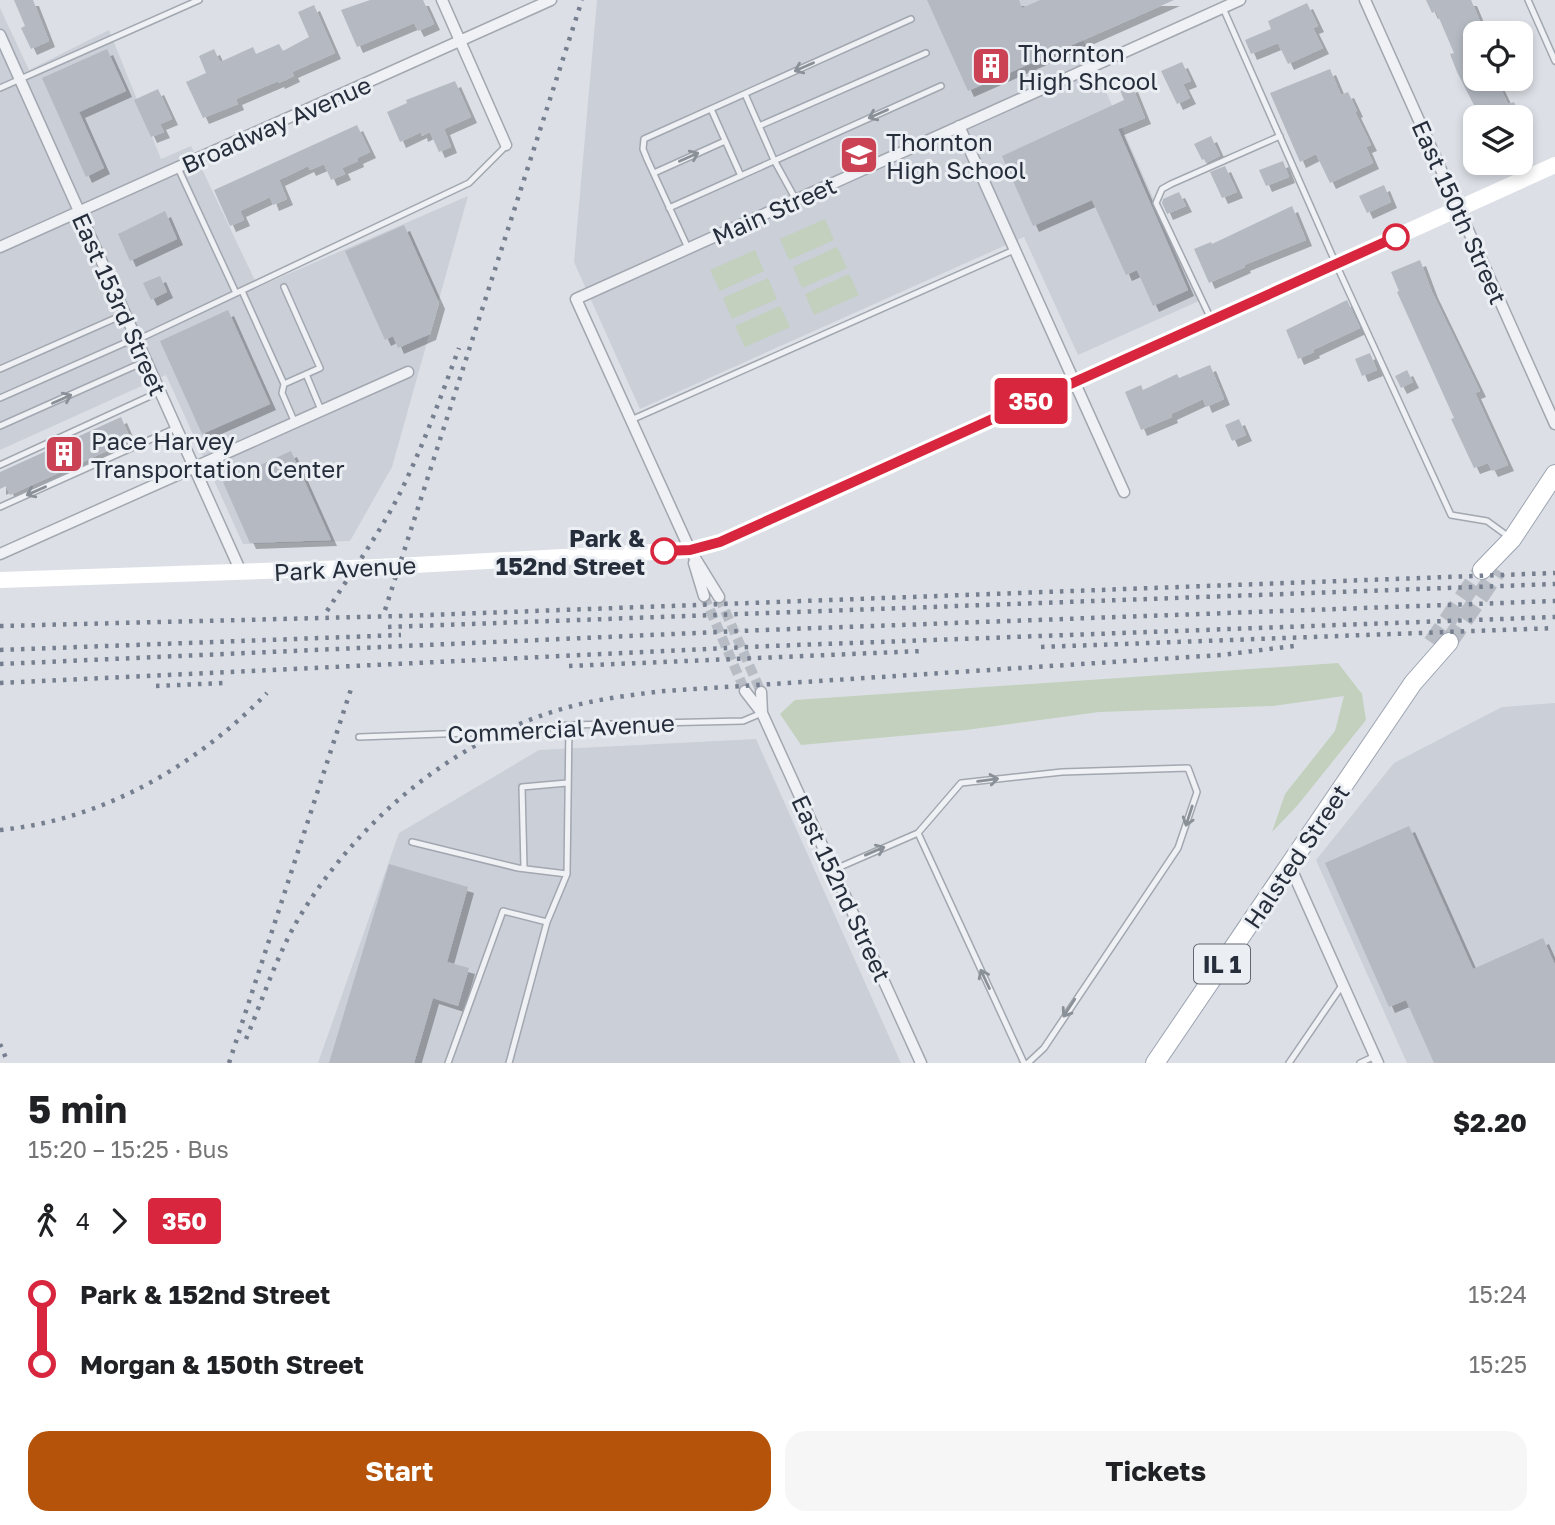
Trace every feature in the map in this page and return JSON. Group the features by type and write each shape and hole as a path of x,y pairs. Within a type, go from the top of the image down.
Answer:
{"main road":[{"path":"1490,570 1555,474"},
{"name":"Halsted Street","path":"1155,1063 1440,643"}],"street":[{"path":"442,0 506,145"},
{"name":"Broadway Avenue","path":"0,247 551,0"},
{"name":"Main Street","path":"631,420 576,299 1240,0"},
{"name":"East 150th Street","path":"1365,0 1555,424"},
{"name":"East 153rd Street","path":"0,35 241,572"},
{"path":"959,126 1124,492"},
{"name":"Park Avenue","path":"0,580 241,572 690,550 720,542 1555,165"},
{"path":"0,554 408,372"},
{"path":"631,420 690,550 719,597"},
{"path":"690,550 704,596"},
{"name":"East 152nd Street","path":"745,691 762,713 922,1063"},
{"name":"East 152nd Street","path":"761,692 762,713"},
{"path":"1289,864 1376,1060"}],"lane":[{"path":"0,88 199,0"},
{"path":"1528,0 1555,61"},
{"path":"1223,8 1451,515 1487,521 1512,539"},
{"path":"688,248 643,149 643,139 911,19"},
{"path":"759,125 926,53"},
{"path":"669,208 940,86"},
{"path":"745,93 774,160 796,200"},
{"path":"711,109 741,176"},
{"path":"1211,319 1156,203 1162,189 1171,184 1280,136"},
{"path":"653,173 725,141"},
{"path":"0,398 239,292 469,183 506,145"},
{"path":"178,168 284,384 282,393 295,423"},
{"path":"631,420 1014,250"},
{"path":"284,287 320,368 284,384"},
{"path":"0,369 125,314"},
{"path":"0,426 146,361"},
{"path":"306,374 321,411"},
{"path":"0,466 160,392"},
{"path":"0,507 176,428"},
{"name":"Commercial Avenue","path":"359,737 522,731 569,725 743,721 762,713"},
{"path":"509,1063 547,922 567,874 569,725"},
{"path":"833,870 918,833 961,783 1062,772 1188,768 1197,792 1178,848 1044,1048 1026,1063 918,833"},
{"path":"524,868 522,787 567,783"},
{"path":"412,842 524,868 567,874"},
{"path":"448,1063 503,911 547,922"},
{"path":"1289,1063 1343,984"},
{"path":"1360,1063 1376,1060"}],"shaded area":[{"name":"Thornton High School","path":"597,0 1173,0 1083,40 1199,301 1078,355 1024,237 640,409 574,262"},
{"path":"0,8 29,70 109,30 161,159 191,146 258,287 468,196 392,467 350,541 243,544 166,375 0,450"},
{"path":"1555,703 1555,1063 1407,1063 1316,860 1394,763 1502,707"},
{"path":"756,739 901,1063 318,1063 399,833 539,750"}],"green space":[{"path":"825,219 834,240 789,260 780,239"},
{"path":"837,247 847,268 802,288 793,267"},
{"path":"755,250 764,271 720,291 710,270"},
{"path":"849,274 859,295 814,315 805,294"},
{"path":"768,278 777,299 732,319 723,298"},
{"path":"780,306 790,327 745,347 735,326"},
{"path":"1338,663 1362,694 1366,720 1297,806 1272,832 1285,794 1335,731 1344,696 1273,706 1099,712 966,730 801,745 780,714 795,700"}],"building":[{"path":"14,0 33,0 49,41 31,49 21,28 25,26"},
{"path":"370,0 423,0 434,24 418,31 414,23 357,47 341,10"},
{"name":"Thornton High Shcool","path":"927,0 1019,0 1022,8 1040,0 1174,0 968,91"},
{"path":"1426,0 1471,0 1480,21 1463,21 1463,84 1450,54 1454,53 1436,11 1432,13"},
{"path":"1307,3 1318,26 1313,28 1323,48 1288,64 1278,43 1251,54 1245,40 1271,29 1268,21"},
{"path":"314,5 335,53 292,72 294,76 279,83 278,81 236,99 238,104 203,118 186,82 206,73 199,56 214,49 220,62 253,47 256,54 279,44 283,51 309,37 298,12"},
{"path":"107,49 126,91 79,112 104,168 86,177 42,78"},
{"path":"1182,62 1191,81 1183,84 1190,98 1177,104 1161,71"},
{"path":"1330,69 1341,95 1348,92 1357,111 1355,112 1371,145 1366,147 1373,163 1330,183 1316,154 1300,162 1270,93"},
{"path":"455,81 471,117 444,129 451,147 439,152 430,132 422,136 421,132 400,142 387,112 407,103 406,100"},
{"path":"1132,86 1145,118 1118,129 1188,290 1153,306 1137,270 1126,275 1092,200 1033,226 1002,156 1124,100 1120,90"},
{"path":"158,89 172,119 160,124 164,132 151,137 134,100"},
{"path":"1467,91 1502,91 1508,104 1514,102 1515,105 1474,105"},
{"path":"357,125 370,152 342,168 345,174 331,180 324,164 310,170 308,166 279,180 287,199 273,205 270,197 240,211 244,220 230,226 214,190"},
{"path":"1211,136 1220,156 1206,163 1194,144"},
{"path":"1283,161 1289,177 1266,186 1259,170"},
{"path":"1225,166 1237,192 1222,198 1210,172"},
{"path":"1384,185 1391,202 1367,213 1359,196"},
{"path":"1179,192 1186,206 1167,214 1163,199"},
{"path":"1292,206 1306,240 1244,265 1245,267 1209,283 1194,249 1211,242 1212,244"},
{"path":"165,211 177,239 130,261 118,234"},
{"path":"404,225 439,303 430,334 398,348 393,336 385,340 345,251"},
{"path":"1420,260 1432,292 1480,391 1475,393 1508,465 1492,471 1488,463 1474,468 1451,419 1454,418 1397,292 1399,291 1391,272"},
{"path":"160,276 167,292 151,300 143,283"},
{"path":"1347,300 1360,328 1298,359 1286,330"},
{"path":"228,310 270,404 202,434 160,341"},
{"path":"1370,353 1377,370 1362,376 1355,359"},
{"path":"1210,365 1224,399 1206,407 1203,399 1171,414 1172,417 1141,430 1125,392 1141,385 1143,390 1177,374 1179,378"},
{"path":"1407,370 1413,382 1401,388 1395,376"},
{"name":"Pace Harvey Transportation Center","path":"121,417 131,440 10,495 6,486 0,489 0,472"},
{"path":"1239,419 1246,435 1232,441 1225,425"},
{"path":"291,451 331,540 250,543 223,482"},
{"path":"1409,826 1473,969 1543,938 1555,965 1555,1063 1434,1063 1406,1000 1389,1007 1325,863"},
{"path":"389,864 468,887 447,962 469,968 458,1006 433,998 414,1063 329,1063"}],"tunnel":[{"path":"1432,643 1482,570"},
{"path":"1449,642 1498,570"},
{"path":"704,596 745,691"},
{"path":"719,597 761,692"}],"railway":[{"path":"385,610 582,0"},
{"path":"327,611 398,497 423,442 459,348"},
{"path":"0,626 401,616 1555,573"},
{"path":"388,627 1555,584"},
{"path":"0,664 763,630 1555,601"},
{"path":"0,683 770,646 1555,617"},
{"path":"1041,647 1555,628"},
{"path":"0,650 401,635"},
{"path":"246,1039 296,923 329,874 356,841 417,784 451,760 487,739 525,722 589,702 664,691 1221,655 1294,646"},
{"path":"569,666 922,651"},
{"path":"156,686 223,683"},
{"path":"229,1063 352,686"},
{"path":"0,830 75,815 146,785 210,744 267,693"},
{"path":"0,1044 8,1063"}],"bus line":[{"name":"350","path":"664,551 690,550 720,542 1396,237"}],"place":[{"name":"Thornton High Shcool","path":"991,66"},
{"name":"Thornton High School","path":"859,155"},
{"name":"Pace Harvey Transportation Center","path":"64,454"},
{"name":"Park & 152nd Street","path":"664,551"}]}
